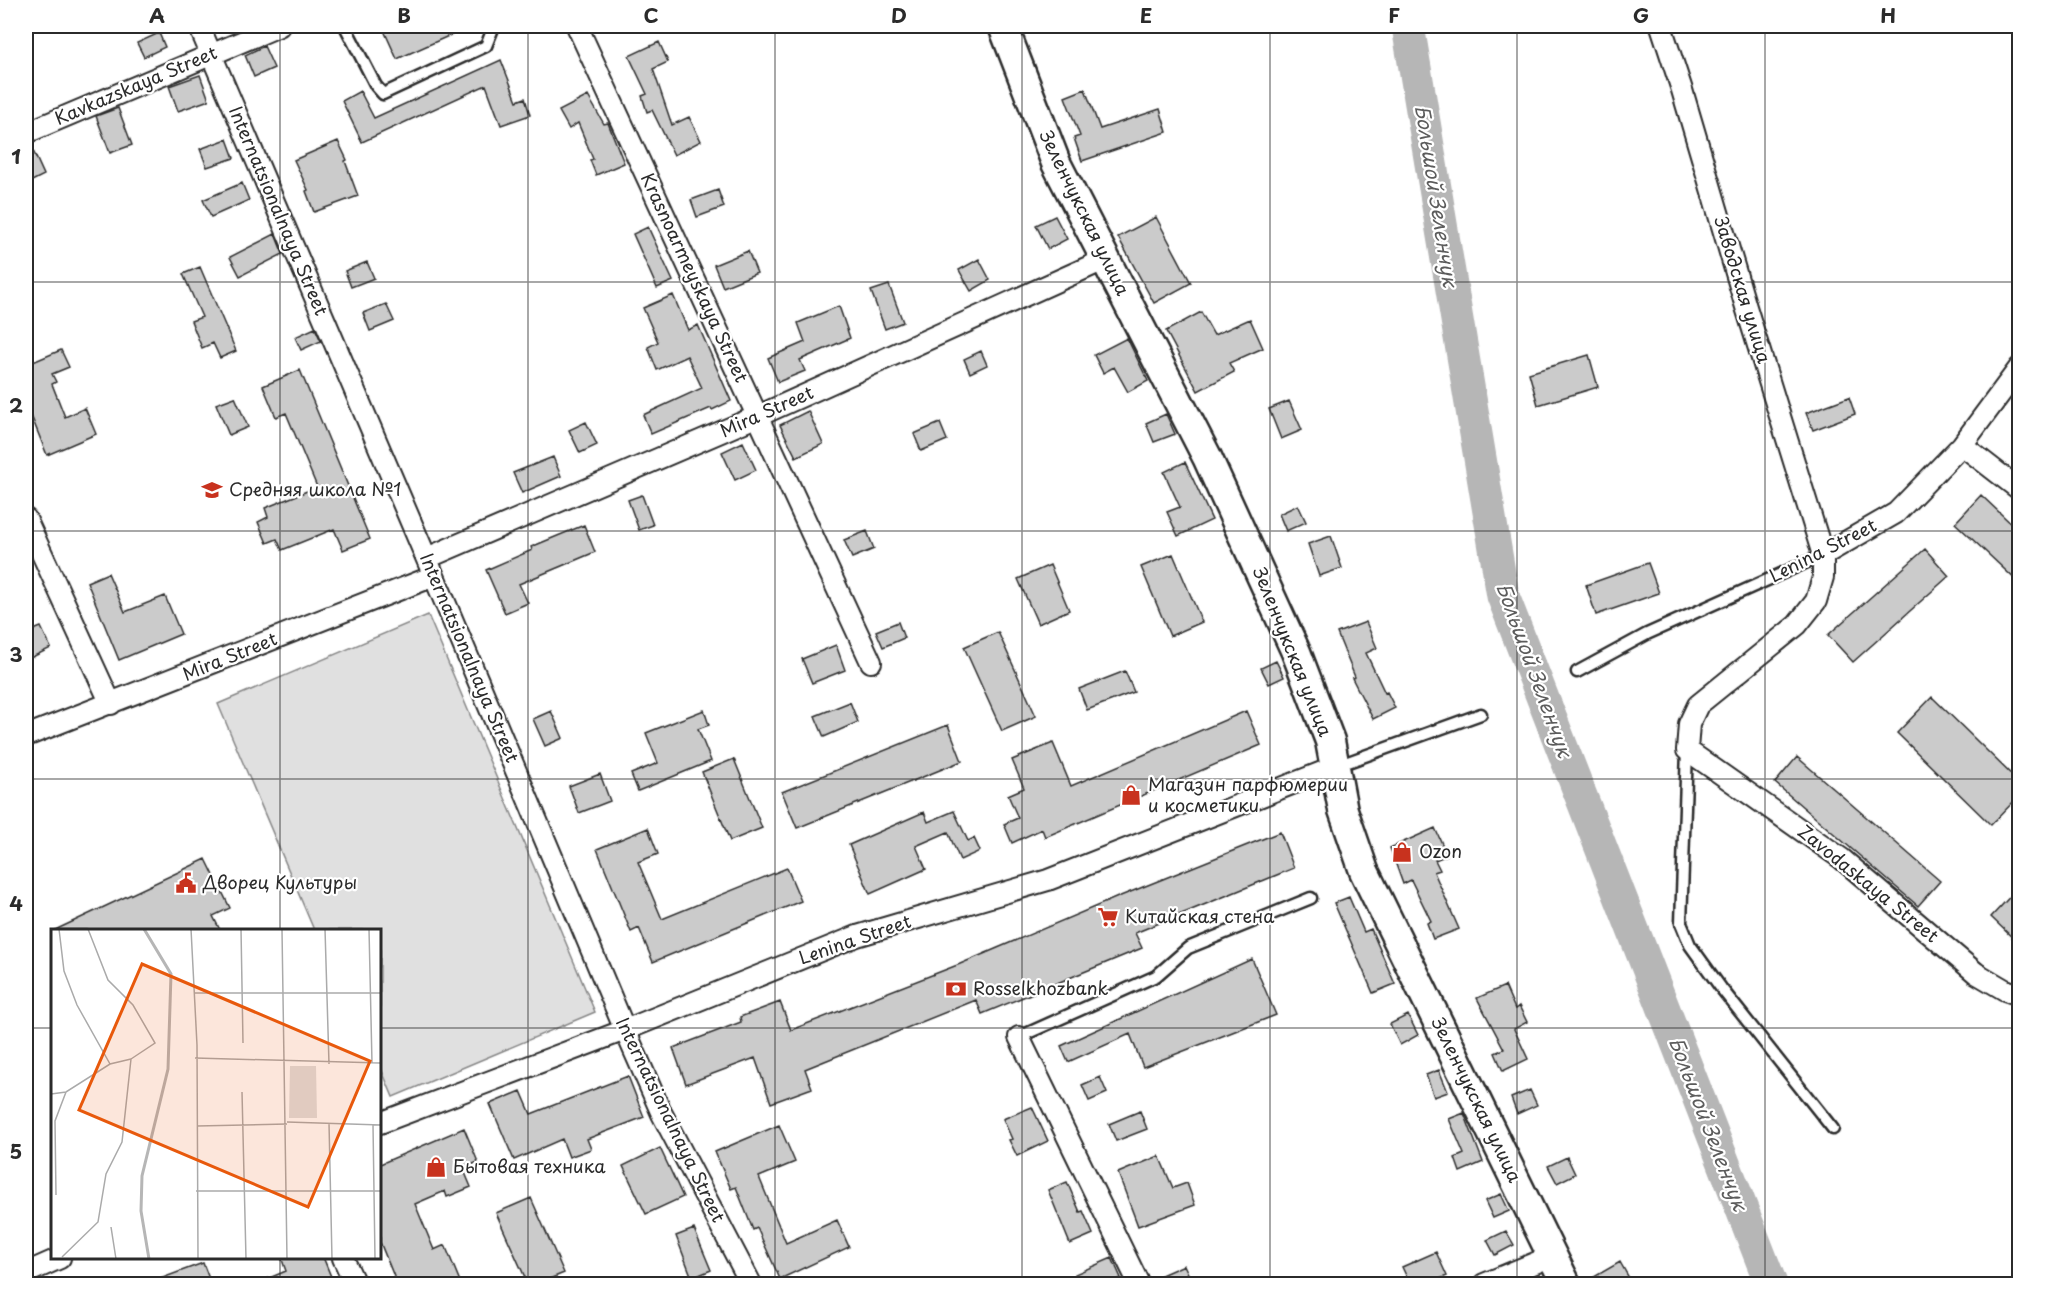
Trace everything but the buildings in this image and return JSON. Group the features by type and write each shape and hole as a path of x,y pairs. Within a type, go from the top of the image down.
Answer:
{"street":[{"name":"Internatsionalnaya Street","path":"199,26 625,1030 662,1114 751,1284"},
{"name":"Kavkazskaya Street","path":"26,133 279,26"},
{"name":"Krasnoarmeyskaya Street","path":"578,26 871,662"},
{"name":"Зеленчукская улица","path":"1003,26 1056,164 1207,457 1296,652 1330,741 1343,810 1364,871 1566,1284"},
{"name":"Заводская улица","path":"1661,26 1823,555"},
{"name":"Mira Street","path":"26,736 111,704 430,567 758,416 1106,260"},
{"name":"Lenina Street","path":"1823,555 1896,513 1962,445 2019,367"},
{"path":"1962,445 2019,490"},
{"path":"26,519 111,704"},
{"path":"1687,750 1689,724 1698,705 1797,625 1816,601 1823,578 1823,555"},
{"name":"Zavodaskaya Street","path":"1687,750 1842,859 1976,973 2019,995"},
{"name":"Lenina Street","path":"381,1123 625,1030 857,936 1048,880 1335,767"},
{"path":"1019,1037 1139,1284"},
{"path":"1484,1284 1552,1256"},
{"path":"26,1272 55,1259"},
{"path":"344,1259 354,1284"}],"lane":[{"path":"345,26 376,86 383,94 486,46 494,26"},
{"name":"Lenina Street","path":"1577,672 1647,634 1823,555"},
{"path":"1335,767 1481,714"},
{"path":"1687,750 1681,923 1690,945 1833,1129"},
{"path":"1019,1037 1155,976 1188,948 1311,898"}],"shaded area":[{"path":"428,615 595,1012 393,1097 381,1068 381,929 314,929 218,704"}],"waterway":[{"name":"Большой Зеленчук","path":"1408,26 1503,596 1771,1284"}],"place":[{"name":"Средняя школа №1","path":"212,490"},
{"name":"Магазин парфюмерии и косметики","path":"1131,795"},
{"name":"Ozon","path":"1402,852"},
{"name":"Дворец Культуры","path":"186,883"},
{"name":"Китайская стена","path":"1108,917"},
{"name":"Rosselkhozbank","path":"956,989"},
{"name":"Бытовая техника","path":"436,1167"}]}
